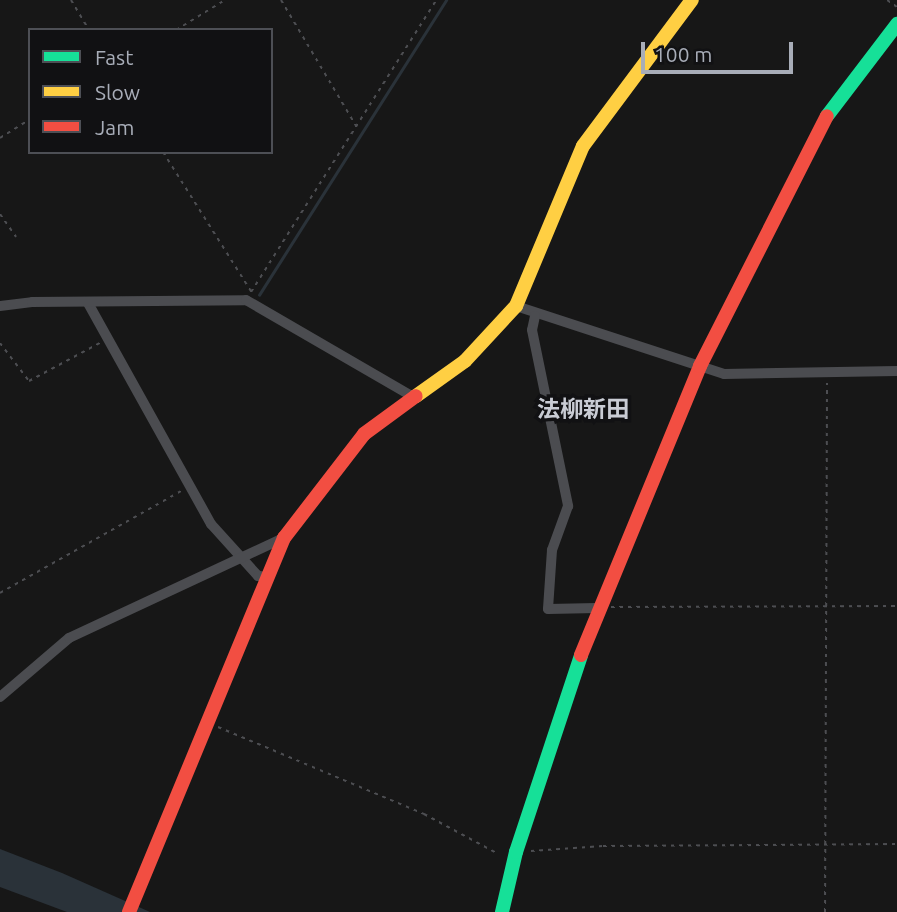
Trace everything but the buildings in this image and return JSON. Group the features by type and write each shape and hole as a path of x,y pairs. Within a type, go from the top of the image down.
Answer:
{"street":[{"path":"129,912 284,538 364,435 465,361 516,306 583,146 692,0"},
{"path":"502,912 516,852 598,606 699,366 830,111 897,24"},
{"path":"0,306 246,300 413,397"},
{"path":"88,303 211,524 258,576 269,577"},
{"path":"516,306 535,316 724,374 897,371"},
{"path":"535,316 533,330 568,506 552,550 548,609 598,606"},
{"path":"0,697 69,638 243,560 284,538"}],"path":[{"path":"71,0 88,28"},
{"path":"179,28 225,0"},
{"path":"281,0 357,127"},
{"path":"164,154 251,292 436,0"},
{"path":"887,0 897,8"},
{"path":"0,138 28,120"},
{"path":"0,214 16,237"},
{"path":"0,342 29,381 106,339"},
{"path":"825,912 829,844 826,607 828,372"},
{"path":"0,593 189,488"},
{"path":"598,606 616,609 897,606"},
{"path":"208,722 424,814 495,852"},
{"path":"516,852 603,846 897,844"}],"shaded area":[{"path":"0,849 150,912 67,912 0,887"}],"waterway":[{"path":"259,295 446,0"}],"traffic: fast":[{"path":"827,116 897,24"},
{"path":"502,912 516,852 581,655"}],"traffic: slow":[{"path":"416,396 465,361 516,306 583,146 692,0"}],"traffic: jam":[{"path":"581,655 700,366 827,116"},
{"path":"129,912 284,538 364,434 416,396"}],"district":[{"name":"法柳新田","path":"583,409"}]}
